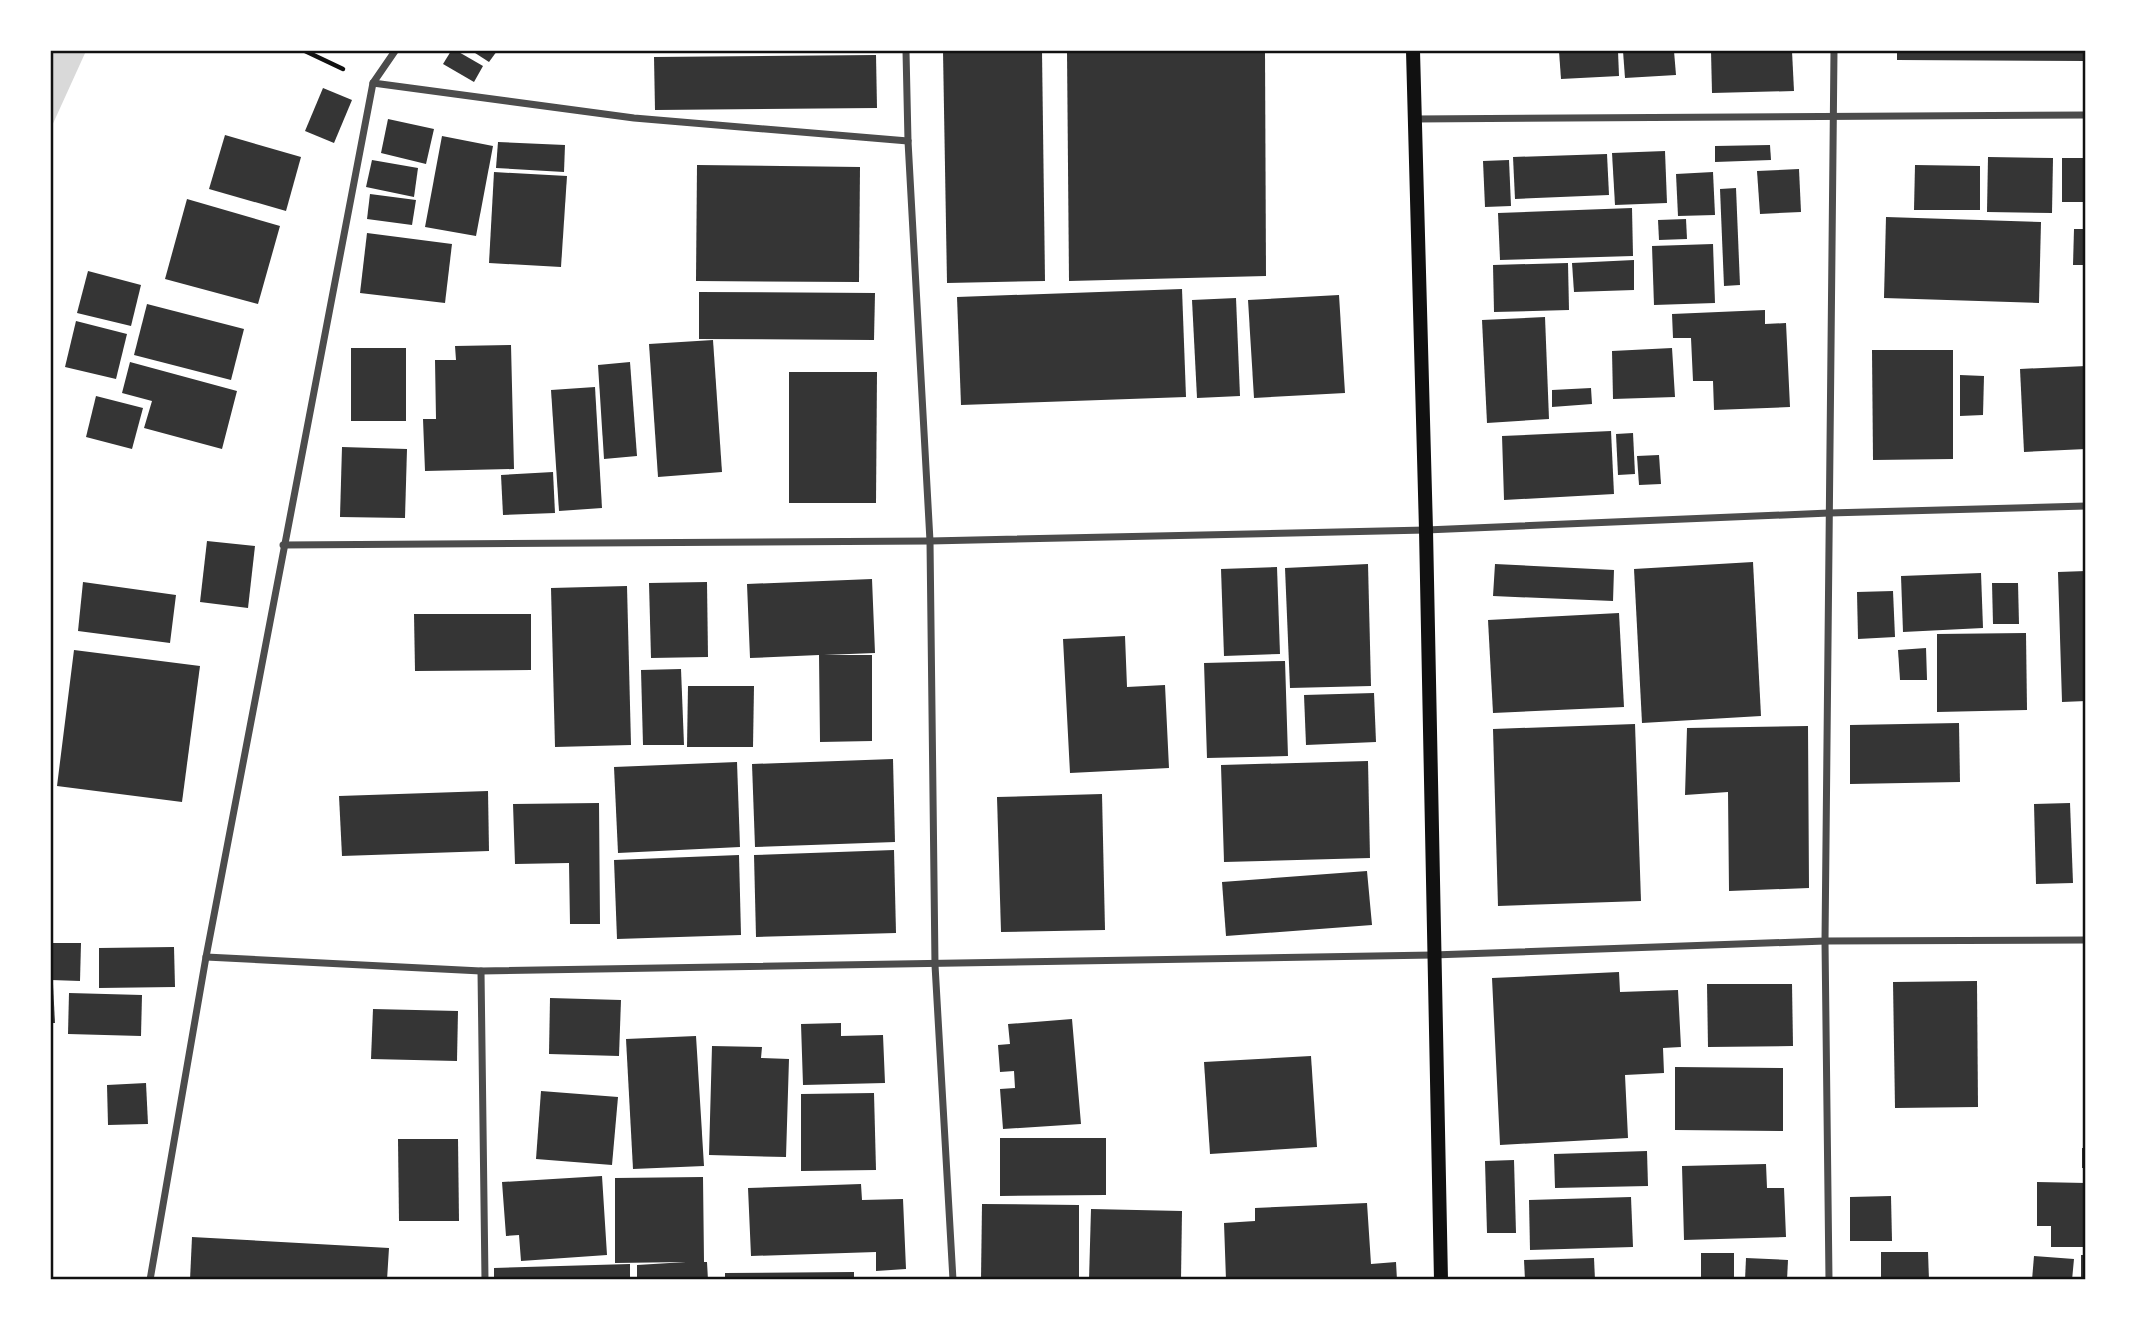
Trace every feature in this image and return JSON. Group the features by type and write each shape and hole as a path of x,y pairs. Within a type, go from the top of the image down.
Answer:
{"main road":[{"path":"1413,51 1441,1280"}],"street":[{"path":"150,1280 206,957 373,83 395,51"},
{"path":"906,51 908,141 930,541 935,965 953,1280"},
{"path":"1829,1280 1825,941 1834,51"},
{"path":"373,83 634,118 908,141"},
{"path":"1415,119 2086,115"},
{"path":"283,545 930,541 1426,530 1829,513 2086,506"},
{"path":"206,957 481,971 1433,955 1825,941 2086,940"},
{"path":"481,971 485,1280"}],"path":[{"path":"304,51 373,83"}],"shaded area":[{"path":"51,51 86,51 51,128"}],"building":[{"path":"451,51 457,51 483,66 474,82 443,64"},
{"path":"472,51 497,51 489,62"},
{"path":"943,51 1042,51 1045,281 947,283"},
{"path":"1067,51 1265,51 1266,276 1069,281"},
{"path":"1559,51 1618,51 1619,76 1561,79"},
{"path":"1623,51 1674,51 1676,75 1625,78"},
{"path":"1711,51 1792,51 1794,91 1712,93"},
{"path":"1897,51 2086,51 2086,61 1897,60"},
{"path":"876,55 877,108 655,110 654,57"},
{"path":"323,88 352,100 334,143 305,131"},
{"path":"388,119 434,129 426,164 381,153"},
{"path":"225,135 301,157 286,211 209,189"},
{"path":"442,136 493,146 476,236 425,227"},
{"path":"498,142 565,145 564,172 496,168"},
{"path":"1770,145 1771,160 1715,162 1715,146"},
{"path":"1665,151 1667,203 1615,205 1612,153"},
{"path":"1607,154 1609,195 1515,199 1513,157"},
{"path":"1988,157 2053,158 2052,213 1987,212"},
{"path":"2062,158 2086,158 2086,202 2062,202"},
{"path":"372,160 418,168 414,197 366,187"},
{"path":"1509,160 1511,206 1485,207 1483,161"},
{"path":"697,165 860,167 859,282 696,281"},
{"path":"1915,165 1980,166 1980,210 1914,210"},
{"path":"1799,169 1801,212 1760,214 1757,171"},
{"path":"494,172 567,176 561,267 489,263"},
{"path":"1713,172 1715,215 1678,216 1676,174"},
{"path":"1736,188 1740,285 1724,286 1720,189"},
{"path":"370,194 416,200 412,225 367,219"},
{"path":"187,199 280,226 258,304 165,279"},
{"path":"1632,208 1633,256 1500,260 1498,213"},
{"path":"1886,217 2041,222 2039,303 1884,298"},
{"path":"1686,219 1687,239 1659,240 1658,220"},
{"path":"2074,229 2086,229 2086,265 2073,265"},
{"path":"367,233 452,244 445,303 360,293"},
{"path":"1713,244 1715,303 1654,305 1652,246"},
{"path":"1634,260 1634,290 1574,292 1572,263"},
{"path":"1568,263 1569,310 1494,312 1493,265"},
{"path":"88,271 141,285 131,326 77,313"},
{"path":"1182,289 1186,397 961,405 957,297"},
{"path":"699,292 875,293 874,340 699,339"},
{"path":"1339,295 1345,393 1254,398 1248,300"},
{"path":"1236,298 1240,396 1197,398 1192,300"},
{"path":"147,304 244,329 231,380 134,355"},
{"path":"1765,310 1765,324 1786,323 1790,407 1714,410 1713,381 1693,381 1691,338 1673,338 1672,314"},
{"path":"1545,317 1549,419 1487,423 1482,320"},
{"path":"76,321 127,334 116,379 65,367"},
{"path":"713,340 722,472 658,477 649,344"},
{"path":"511,345 514,469 425,471 423,419 436,419 435,360 456,360 455,346"},
{"path":"351,348 406,348 406,421 351,421"},
{"path":"1672,348 1675,397 1613,399 1612,351"},
{"path":"1872,350 1953,350 1953,459 1873,460"},
{"path":"130,362 237,391 222,449 144,428 152,401 122,393"},
{"path":"630,362 637,456 604,459 598,365"},
{"path":"2086,366 2086,449 2024,452 2020,369"},
{"path":"789,372 877,372 876,503 789,503"},
{"path":"1960,375 1984,376 1983,415 1960,416"},
{"path":"595,387 602,508 559,511 551,390"},
{"path":"1591,388 1592,404 1552,407 1552,390"},
{"path":"96,396 143,408 132,449 86,437"},
{"path":"1611,431 1614,494 1504,500 1502,436"},
{"path":"1633,433 1635,474 1618,475 1616,434"},
{"path":"342,447 407,449 405,518 340,517"},
{"path":"1659,455 1661,484 1639,485 1637,456"},
{"path":"553,472 555,513 503,515 501,475"},
{"path":"207,541 255,546 248,608 200,602"},
{"path":"1753,562 1761,716 1642,723 1634,569"},
{"path":"1368,564 1371,686 1290,688 1285,568"},
{"path":"1495,564 1614,570 1613,601 1493,596"},
{"path":"1277,567 1280,654 1224,656 1221,569"},
{"path":"2086,571 2086,701 2062,702 2058,572"},
{"path":"1981,573 1983,628 1903,632 1901,576"},
{"path":"872,579 875,653 824,655 872,655 872,741 820,742 819,655 750,658 747,584"},
{"path":"83,582 176,595 170,643 78,631"},
{"path":"707,582 708,657 651,658 649,583"},
{"path":"1992,583 2018,583 2019,624 1993,624"},
{"path":"627,586 631,745 555,747 551,588"},
{"path":"1893,591 1895,637 1858,639 1857,592"},
{"path":"1619,613 1624,707 1493,713 1488,620"},
{"path":"414,614 531,614 531,670 415,671"},
{"path":"2026,633 2027,710 1937,712 1937,634"},
{"path":"1125,636 1127,687 1165,685 1169,768 1070,773 1063,639"},
{"path":"1926,648 1927,680 1900,680 1898,650"},
{"path":"74,650 200,666 182,802 57,786"},
{"path":"1285,661 1288,756 1207,758 1204,663"},
{"path":"681,669 684,745 643,745 641,670"},
{"path":"688,686 754,686 753,747 687,747"},
{"path":"1374,693 1376,742 1306,745 1304,695"},
{"path":"1959,723 1960,782 1850,784 1850,725"},
{"path":"1635,724 1641,901 1498,906 1493,729"},
{"path":"1808,726 1809,888 1729,891 1728,792 1685,795 1687,728"},
{"path":"893,759 895,842 755,847 752,764"},
{"path":"1368,761 1370,858 1224,862 1221,765"},
{"path":"737,762 740,847 618,853 614,767"},
{"path":"488,791 489,851 342,856 339,796"},
{"path":"1102,794 1105,930 1001,932 997,797"},
{"path":"599,803 600,924 570,924 569,863 515,864 513,804"},
{"path":"2070,803 2073,883 2036,884 2034,804"},
{"path":"894,850 896,933 756,937 754,855"},
{"path":"739,855 741,935 617,939 614,860"},
{"path":"1367,871 1372,925 1226,936 1222,882"},
{"path":"51,943 81,943 80,981 51,980"},
{"path":"174,947 175,987 99,988 99,948"},
{"path":"1619,972 1620,992 1678,990 1681,1047 1663,1048 1664,1073 1625,1075 1628,1138 1500,1145 1492,978"},
{"path":"1977,981 1978,1107 1895,1108 1893,982"},
{"path":"53,984 55,1023 51,1023"},
{"path":"1707,984 1792,984 1793,1046 1708,1047"},
{"path":"69,993 142,995 141,1036 68,1034"},
{"path":"550,998 621,1000 619,1056 549,1054"},
{"path":"373,1009 458,1011 457,1061 371,1059"},
{"path":"1072,1019 1081,1124 1003,1129 1000,1089 1015,1088 1014,1071 1000,1072 998,1045 1010,1044 1008,1024"},
{"path":"841,1023 841,1036 883,1035 885,1083 803,1085 801,1024"},
{"path":"696,1036 704,1166 633,1169 626,1039"},
{"path":"712,1046 762,1047 761,1058 789,1059 786,1157 709,1155"},
{"path":"1311,1056 1317,1147 1210,1154 1204,1062"},
{"path":"1675,1067 1783,1068 1783,1131 1675,1130"},
{"path":"146,1083 148,1124 108,1125 107,1085"},
{"path":"541,1091 618,1097 612,1165 536,1159"},
{"path":"874,1093 876,1170 801,1171 801,1094"},
{"path":"1000,1138 1106,1138 1106,1195 1000,1196"},
{"path":"398,1139 458,1139 459,1221 399,1221"},
{"path":"2082,1148 2086,1148 2086,1168 2082,1168"},
{"path":"1647,1151 1648,1186 1555,1188 1554,1154"},
{"path":"1514,1160 1516,1233 1487,1233 1485,1161"},
{"path":"1766,1164 1767,1188 1784,1188 1786,1237 1684,1240 1682,1166"},
{"path":"602,1176 607,1255 521,1261 519,1235 506,1236 502,1182"},
{"path":"703,1177 704,1262 707,1262 708,1280 637,1280 637,1265 686,1262 615,1263 615,1178"},
{"path":"2037,1182 2086,1183 2086,1247 2051,1247 2051,1226 2037,1226"},
{"path":"861,1184 862,1200 903,1199 906,1269 876,1271 876,1252 751,1256 748,1188"},
{"path":"1891,1196 1892,1241 1850,1241 1850,1197"},
{"path":"1631,1197 1633,1247 1530,1250 1529,1200"},
{"path":"1367,1203 1371,1264 1396,1262 1397,1280 1226,1280 1224,1223 1255,1221 1255,1208"},
{"path":"982,1204 1079,1205 1079,1280 981,1280"},
{"path":"1091,1209 1182,1211 1181,1280 1089,1280"},
{"path":"192,1237 389,1248 387,1280 190,1280"},
{"path":"1881,1252 1928,1252 1929,1280 1881,1280"},
{"path":"1701,1253 1734,1253 1734,1280 1701,1280"},
{"path":"2081,1255 2086,1255 2086,1280 2081,1280"},
{"path":"2034,1256 2074,1259 2072,1280 2032,1280"},
{"path":"1594,1258 1595,1280 1525,1280 1524,1260"},
{"path":"1746,1258 1788,1260 1787,1280 1745,1280"},
{"path":"630,1264 630,1280 494,1280 494,1268"},
{"path":"854,1272 854,1280 725,1280 725,1273"}]}
